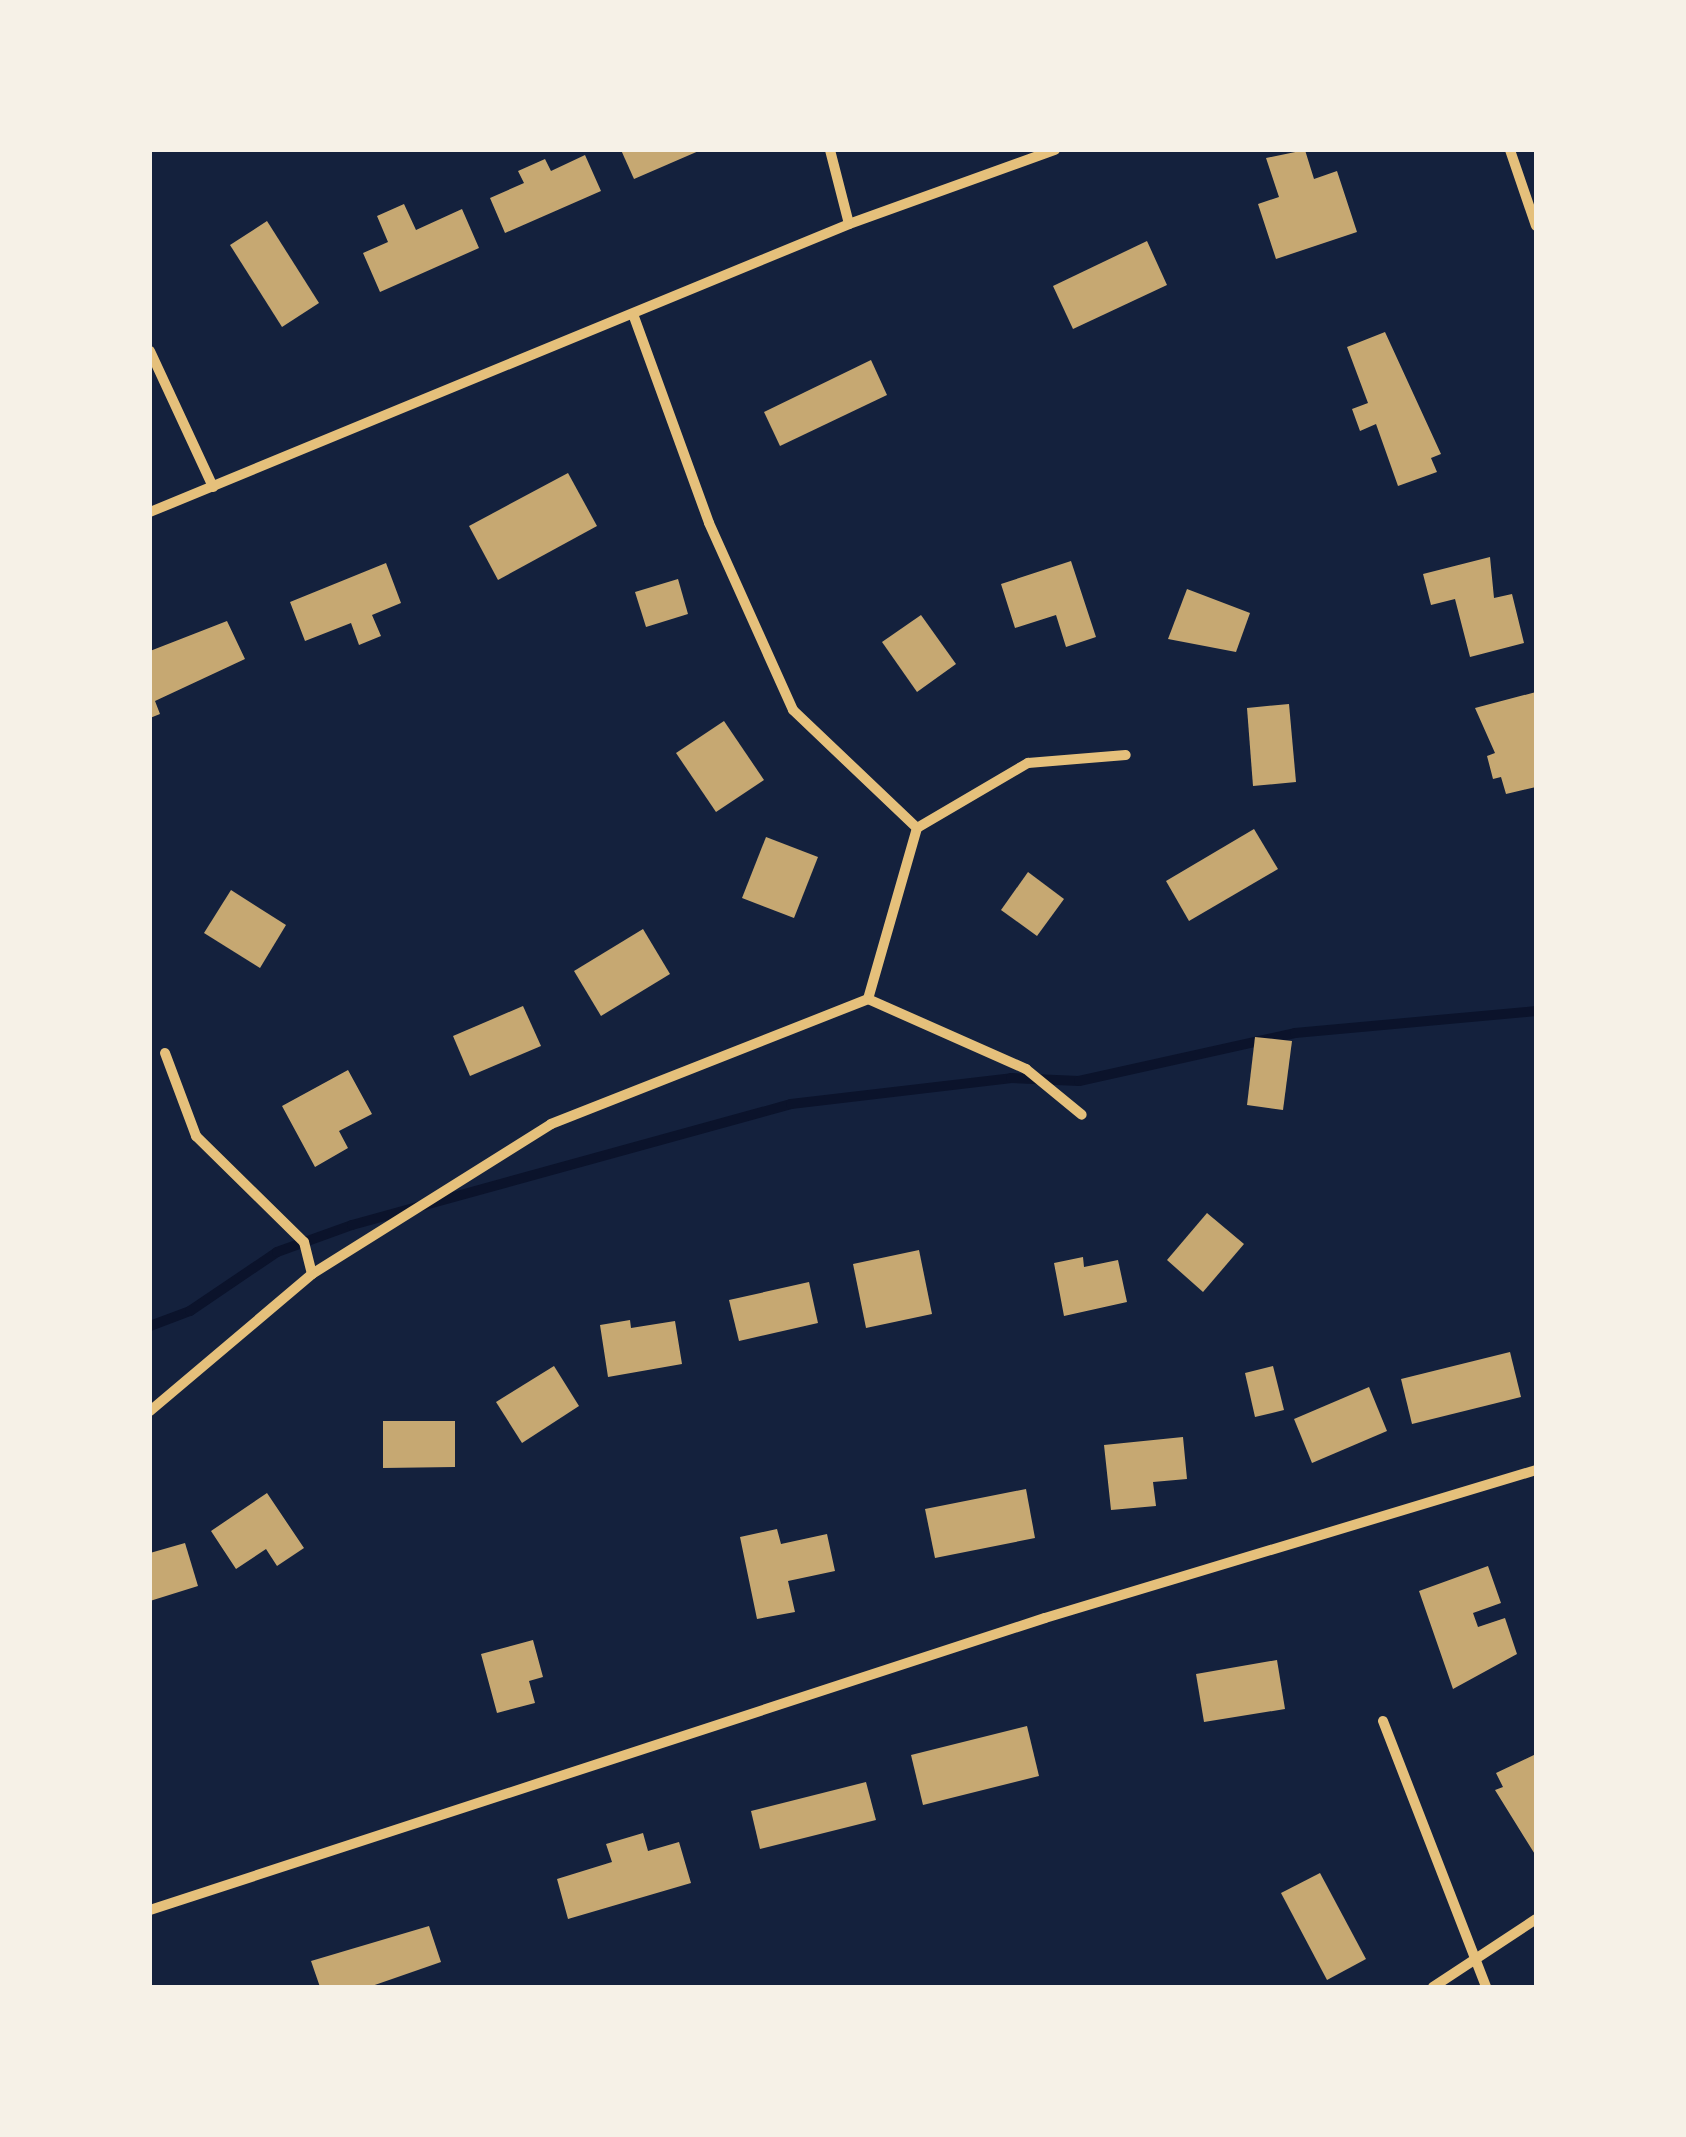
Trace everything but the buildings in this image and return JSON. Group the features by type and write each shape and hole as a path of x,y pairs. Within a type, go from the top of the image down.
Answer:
{"street":[{"path":"830,150 850,224"},
{"path":"150,512 850,224 1054,150"},
{"path":"1510,150 1536,226"},
{"path":"634,314 709,523 793,710 918,828"},
{"path":"150,350 214,486"},
{"path":"868,999 918,828 1028,763 1126,755"},
{"path":"150,1410 312,1274 551,1124 868,999 1026,1069 1082,1115"},
{"path":"165,1053 196,1136 304,1242 312,1274"},
{"path":"150,1910 1045,1618 1536,1470"},
{"path":"1383,1721 1473,1962 1486,1987"},
{"path":"1433,1987 1536,1918"}],"waterway":[{"path":"150,1326 190,1311 277,1252 352,1225 791,1104 1011,1078 1079,1081 1295,1033 1536,1011"}]}
